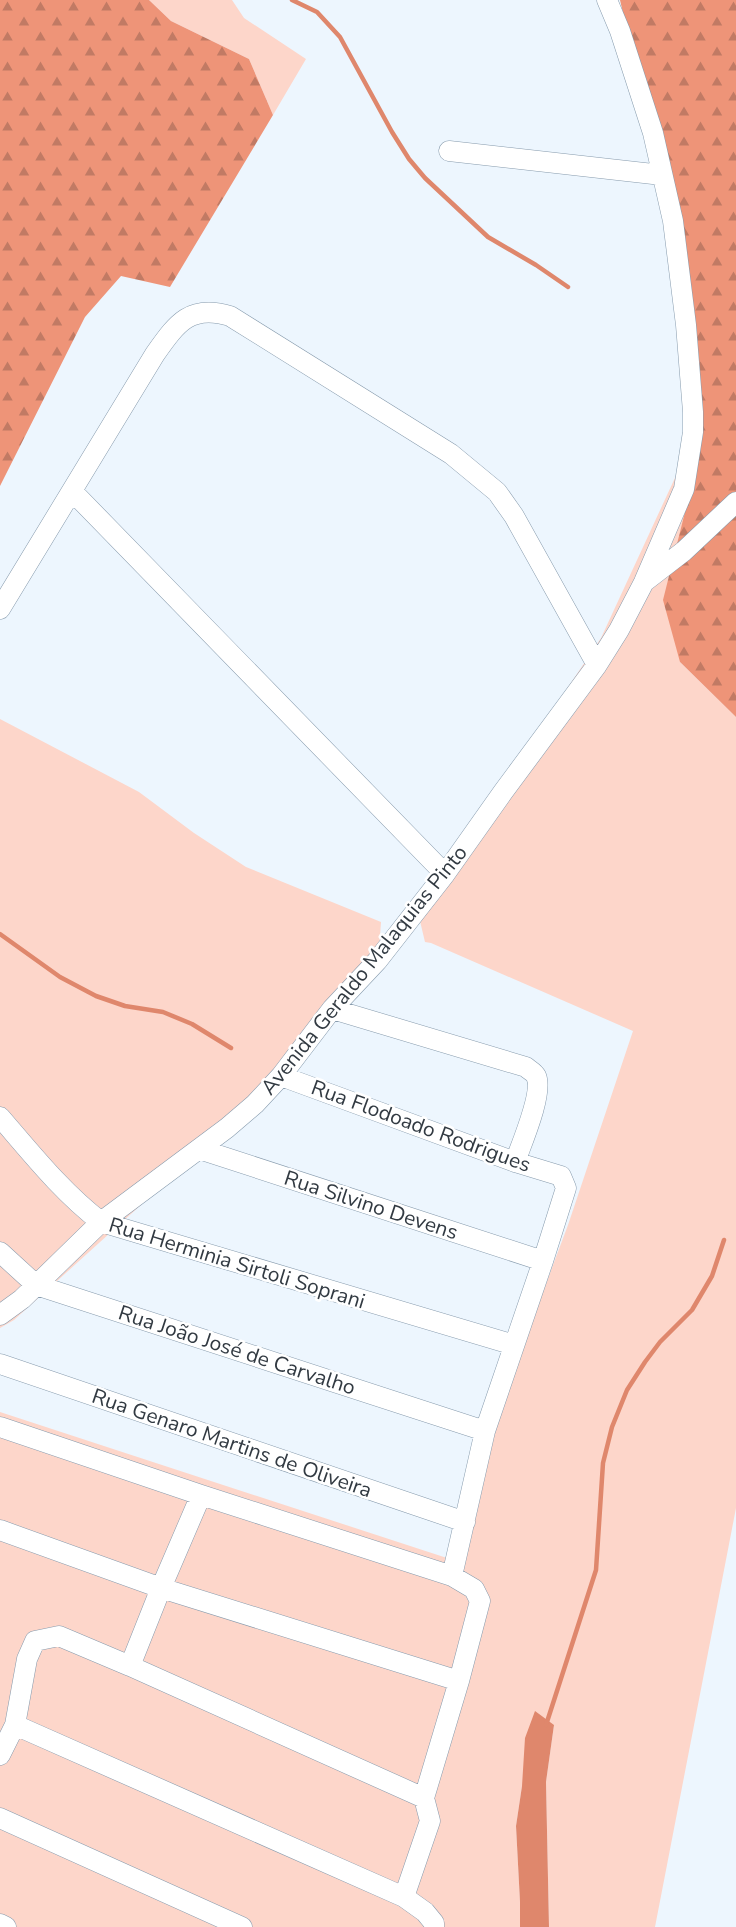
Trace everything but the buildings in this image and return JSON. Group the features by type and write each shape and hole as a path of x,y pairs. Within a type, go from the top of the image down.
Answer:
{"street":[{"name":"Avenida Geraldo Malaquias Pinto","path":"0,1316 22,1299 100,1222 199,1149 255,1104 280,1076 332,1009 377,961 445,874 597,665 619,630 644,582 684,489 693,432 693,412 686,325 673,221 653,133 620,31 607,0"},
{"path":"449,151 662,175"},
{"path":"0,609 172,331 186,317 197,313 217,312 230,316 451,454 497,492 514,516 597,665"},
{"path":"72,491 445,874"},
{"path":"644,582 684,551 736,502"},
{"path":"332,1009 532,1071 536,1076 538,1092 515,1162"},
{"name":"Rua Flodoado Rodrigues","path":"280,1076 515,1162 561,1176 566,1188 543,1261"},
{"name":"Rua Herminia Sirtoli Soprani","path":"0,1117 47,1172 100,1222 514,1345"},
{"name":"Rua Silvino Devens","path":"199,1149 543,1261"},
{"name":"Rua João José de Carvalho","path":"0,1252 36,1285 485,1431"},
{"path":"452,1576 485,1431 543,1261"},
{"name":"Rua Genaro Martins de Oliveira","path":"0,1364 465,1522"},
{"path":"0,1427 452,1576 474,1589 480,1601 424,1797 430,1821 404,1897"},
{"path":"130,1666 201,1495"},
{"path":"5,1536 161,1588 459,1681"},
{"path":"0,1755 15,1725 27,1659 35,1641 59,1636 424,1797"},
{"path":"15,1725 404,1897 425,1912 434,1923 434,1927"},
{"path":"0,1818 211,1921 242,1927"},
{"path":"0,1924 6,1927"}],"shaded area":[{"path":"149,0 232,0 244,18 306,59 273,115 249,59 171,21"},
{"path":"692,441 680,662 736,717 736,1508 655,1927 549,1927 546,1782 554,1725 522,1786 516,1826 520,1927 0,1927 0,1412 450,1559 478,1465 568,1225 633,1031 425,942 420,921 432,890 601,638"},
{"path":"0,719 139,792 194,833 246,867 381,922 378,964 174,1175 14,1320 0,1328"},
{"path":"535,1711 554,1725 546,1782 549,1927 520,1927 516,1826 522,1786 525,1738"}],"green space":[{"path":"0,0 149,0 171,21 249,59 273,115 170,287 121,276 85,317 0,486"},
{"path":"620,0 736,0 736,717 680,662 663,600 694,476 684,277"}],"waterway":[{"path":"292,0 317,12 340,37 392,132 409,159 425,178 488,237 568,287"},
{"path":"0,934 60,977 96,996 125,1006 163,1012 192,1024 231,1048"},
{"path":"546,1725 596,1570 603,1463 612,1427 627,1390 645,1362 660,1342 692,1310 712,1276 724,1240"}]}
